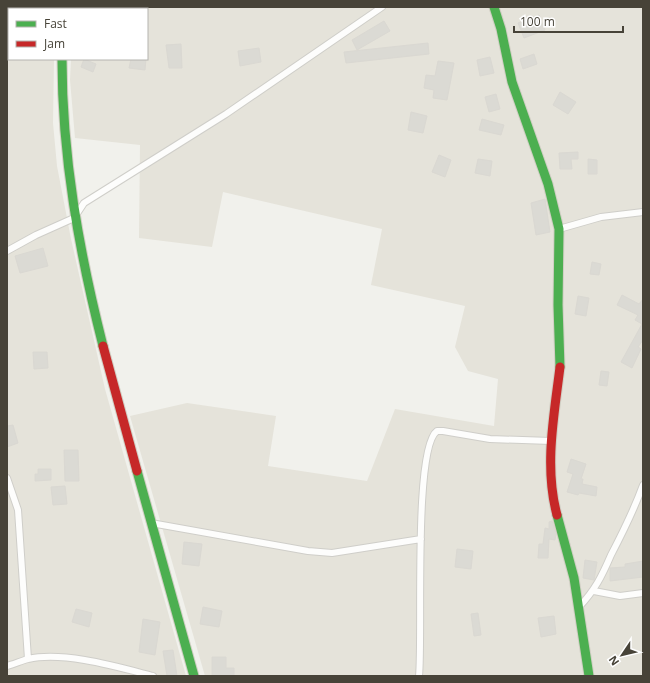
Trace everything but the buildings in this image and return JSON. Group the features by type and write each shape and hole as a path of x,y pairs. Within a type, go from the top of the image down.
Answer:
{"street":[{"path":"7,251 74,218 84,203 226,114 382,7"},
{"path":"494,7 501,29 512,82 548,184 559,230 558,305 560,366 551,441 551,494 569,559 579,607 589,676"},
{"path":"62,60 62,109 67,163 74,218 87,281 113,388 194,676"},
{"path":"559,230 601,217 643,212"},
{"path":"419,676 423,486 429,444 434,434 443,431 490,439 551,441"},
{"path":"7,478 18,510 28,659"},
{"path":"579,607 594,591 633,513 643,485"},
{"path":"151,523 308,551 332,553 421,539"},
{"path":"594,591 620,596 643,593"},
{"path":"7,666 28,659 58,658 96,661 153,676"}],"shaded area":[{"path":"7,7 57,7 8,8 8,60 54,60 53,123 57,166 71,239 105,389 186,676 7,676"},
{"path":"643,7 643,676 205,676 130,416 187,403 276,416 268,466 367,481 395,409 494,426 498,379 468,371 455,347 465,306 371,285 382,229 223,192 212,247 139,238 140,145 75,138 70,80 71,60 148,60 148,8 73,8"}],"traffic: fast":[{"path":"494,7 501,29 512,82 548,184 559,229 558,305 560,367"},
{"path":"62,60 65,132 79,239 103,346"},
{"path":"137,471 194,676"},
{"path":"557,515 574,578 589,676"}],"traffic: jam":[{"path":"103,346 137,471"},
{"path":"557,515 551,479 551,441 560,367"}]}
